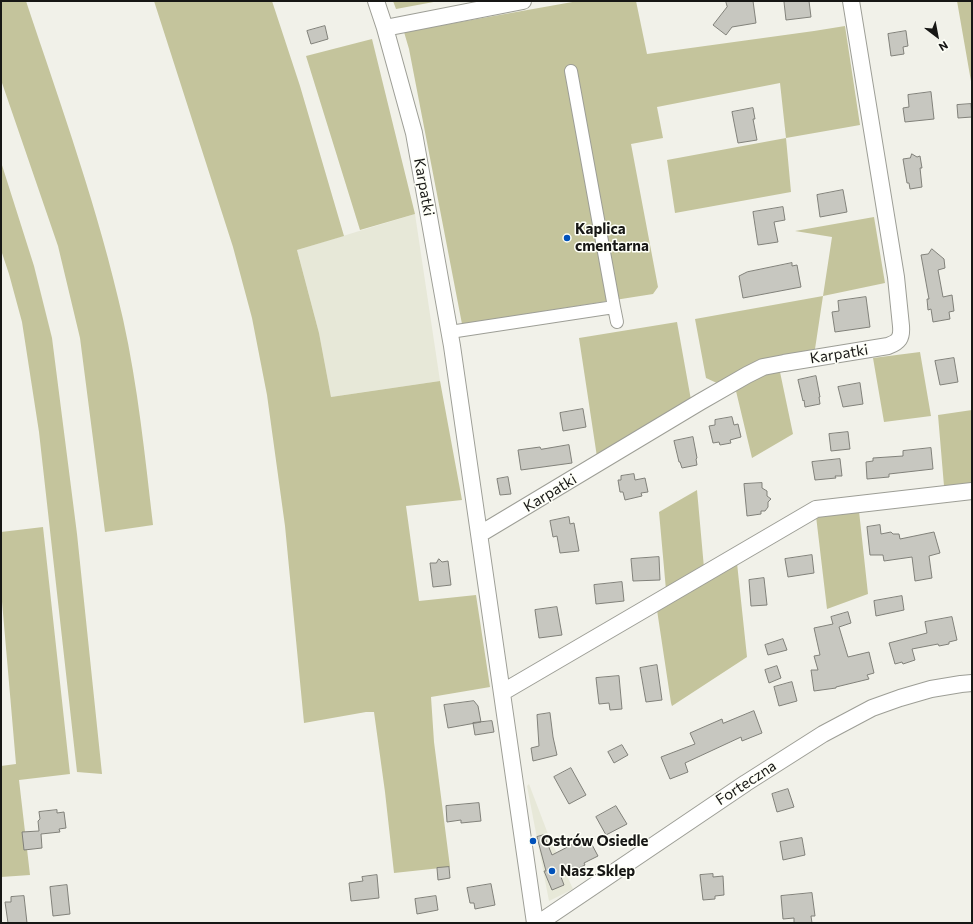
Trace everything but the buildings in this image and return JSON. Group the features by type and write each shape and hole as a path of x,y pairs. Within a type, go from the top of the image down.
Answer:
{"street":[{"name":"Karpatki","path":"376,1 414,133 450,332 503,692 535,923"},
{"path":"385,28 523,1"},
{"name":"Karpatki","path":"480,534 747,375 764,368 784,363 888,346 899,340 902,334 902,326 896,277 851,1"},
{"path":"571,71 617,322"},
{"path":"450,332 614,307"},
{"path":"503,692 816,509 972,491"},
{"name":"Forteczna","path":"539,923 733,791 823,734 872,708 900,698 931,689 972,683"}],"shaded area":[{"path":"415,214 440,381 331,397 319,333 297,250"},
{"path":"529,784 548,834 573,889 549,901 527,786"}],"green space":[{"path":"1,1 26,1 79,159 103,239 123,319 133,370 141,422 153,525 105,532 80,338 58,246 1,80"},
{"path":"154,1 272,1 300,86 344,236 297,250 319,333 331,397 440,381 462,500 406,506 419,601 476,595 490,687 431,697 434,742 450,867 394,873 374,712 366,712 304,723 285,526 267,395 252,318 233,247"},
{"path":"393,1 439,1 396,9"},
{"path":"578,1 636,1 647,54 845,26 860,125 786,138 780,83 657,107 663,138 631,144 658,287 653,294 462,324 409,49 404,32"},
{"path":"957,1 972,1 972,87"},
{"path":"372,39 415,214 360,230 306,56"},
{"path":"786,138 791,192 675,213 667,160"},
{"path":"1,162 34,266 52,338 77,534 102,774 77,772 39,432 22,322 1,250"},
{"path":"874,217 885,283 823,296 832,237 795,231"},
{"path":"823,296 815,349 758,360 719,384 706,378 695,319"},
{"path":"677,322 691,400 597,457 579,338"},
{"path":"920,352 931,416 884,422 873,358"},
{"path":"780,372 793,434 752,458 736,391 765,374"},
{"path":"972,410 972,483 944,486 938,415"},
{"path":"697,490 704,568 666,590 659,512"},
{"path":"859,511 868,594 827,609 816,516"},
{"path":"43,527 70,774 19,780 30,875 1,877 1,766 16,764 1,590 1,532"},
{"path":"737,563 747,657 672,706 657,610"}],"place":[{"name":"Kaplica cmentarna","path":"567,238"},
{"name":"Ostrów Osiedle","path":"533,841"},
{"name":"Nasz Sklep","path":"552,871"}]}
